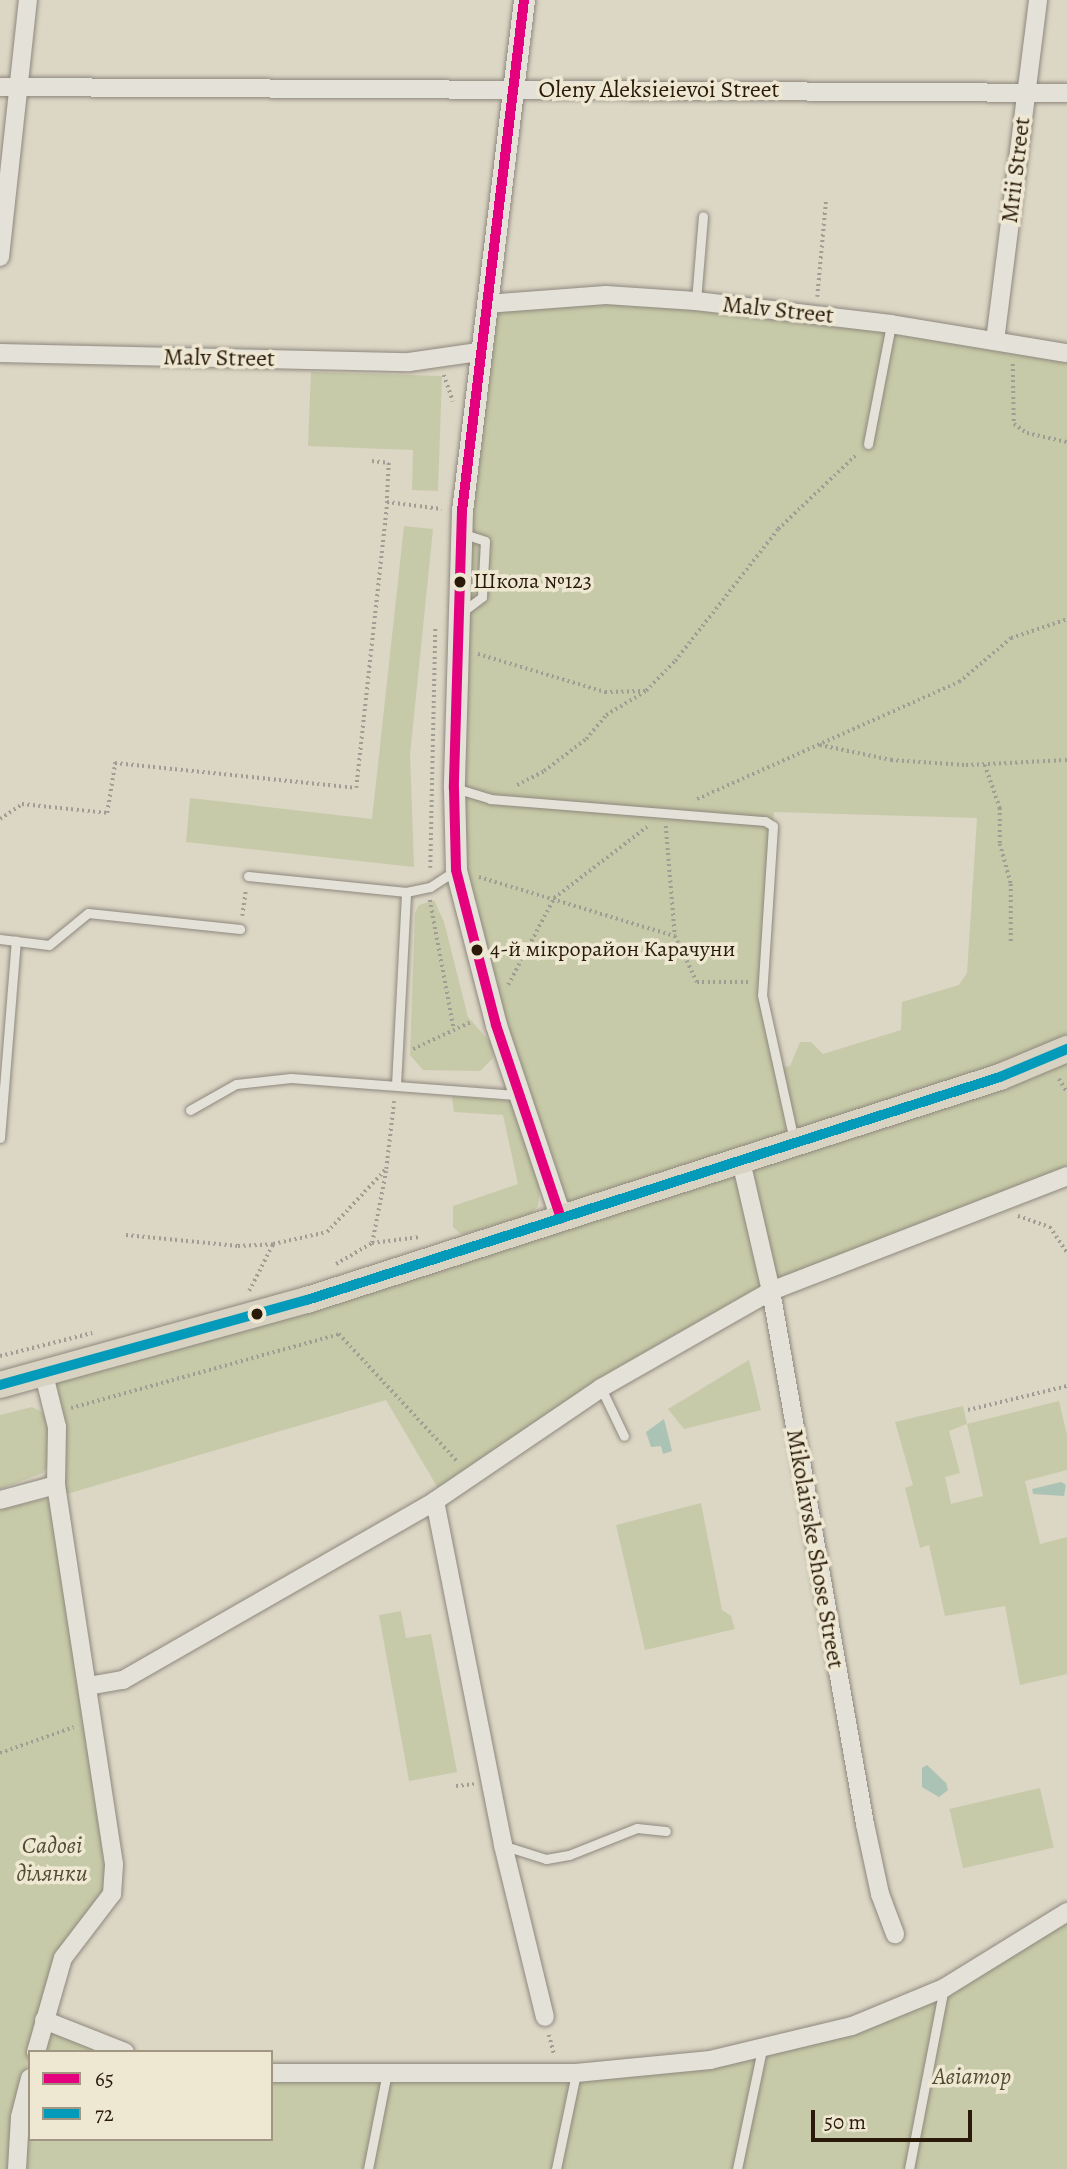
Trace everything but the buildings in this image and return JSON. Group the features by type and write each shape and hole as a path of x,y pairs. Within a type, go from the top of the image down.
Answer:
{"main road":[{"path":"0,1385 307,1300 1000,1077 1067,1049"}],"street":[{"path":"0,257 9,87 27,0"},
{"path":"524,0 478,352 462,511 454,788 456,870 493,1013 561,1218"},
{"name":"Mrii Street","path":"1004,342 1025,92 1038,0"},
{"name":"Oleny Aleksieievoi Street","path":"9,87 1067,93"},
{"name":"Malv Street","path":"486,304 580,296 696,301 815,313 1067,353"},
{"name":"Malv Street","path":"0,353 409,362 478,352"},
{"name":"Mikolaivske Shose Street","path":"741,1161 771,1291 865,1824 880,1894 895,1934"},
{"path":"88,1686 123,1680 435,1501 601,1388 771,1291 1067,1176"},
{"path":"36,2050 63,1958 112,1894 114,1864 95,1720 56,1485 59,1463 53,1413 44,1374"},
{"path":"0,1500 56,1485"},
{"path":"435,1501 503,1845 545,2017"},
{"path":"273,2073 567,2073 710,2060 852,2026 944,1988 1067,1912"},
{"path":"44,2020 120,2050"},
{"path":"17,2169 20,2117 28,2086"}],"lane":[{"path":"696,301 703,216"},
{"path":"868,444 891,324"},
{"path":"454,788 490,799 765,821 773,826 762,982 794,1142"},
{"path":"248,876 406,892 430,887 456,870"},
{"path":"396,1086 406,892"},
{"path":"0,939 49,945 88,913 240,929"},
{"path":"0,1138 16,941"},
{"path":"190,1110 236,1084 292,1078 519,1095"},
{"path":"601,1388 624,1436"},
{"path":"503,1845 547,1859 569,1856 636,1828 666,1831"},
{"path":"909,2169 944,1988"},
{"path":"737,2169 762,2049"},
{"path":"368,2169 387,2072"},
{"path":"556,2169 567,2073"}],"path":[{"path":"815,313 826,198"},
{"path":"1004,342 1014,424 1027,433 1067,442"},
{"path":"490,799 544,771 586,738 606,715 646,691 675,662 778,529 868,444"},
{"path":"0,819 22,804 107,813 115,763 355,788 387,502 389,463 373,461"},
{"path":"387,502 462,511"},
{"path":"398,1052 493,1013 554,898 665,813 959,682 1011,638 1067,620"},
{"path":"457,644 502,664 545,671 605,692 646,691"},
{"path":"818,745 891,760 985,765 1013,759 1067,760"},
{"path":"985,765 1000,808 1000,844 1011,884 1011,942"},
{"path":"665,813 675,936 697,982 762,982"},
{"path":"456,870 675,936"},
{"path":"240,929 248,876"},
{"path":"372,1243 386,1169 396,1086"},
{"path":"126,1235 238,1246 273,1244 327,1232 386,1169"},
{"path":"1001,1202 1010,1214 1050,1227 1067,1252"},
{"path":"333,1266 372,1243 431,1235"},
{"path":"260,1289 248,1293 273,1244"},
{"path":"53,1413 339,1334 470,1475"},
{"path":"968,1410 1067,1386"},
{"path":"0,1752 95,1720"},
{"path":"545,2017 567,2073"}],"green space":[{"path":"606,295 1067,353 1067,1176 771,1291 442,1495 386,1400 60,1496 44,1375 561,1218 474,947 454,788 486,304","holes":["774,812 977,818 967,973 959,985 902,1002 901,1030 823,1054 811,1042 800,1042 790,1066 779,1068 761,967"]},
{"path":"311,372 442,376 438,491 412,490 413,450 308,446"},
{"path":"404,526 433,529 410,755 414,867 186,842 190,798 372,819"},
{"path":"434,900 444,922 468,1017 492,1044 493,1058 480,1071 423,1070 410,1055 415,913 419,905"},
{"path":"452,1096 512,1101 540,1188 538,1206 531,1214 462,1235 453,1227 453,1206 518,1184 503,1115 454,1112"},
{"path":"749,1360 761,1410 684,1429 668,1409"},
{"path":"1059,1401 1067,1435 1067,1470 1025,1481 1040,1544 1067,1537 1067,1674 1020,1685 1005,1606 945,1616 929,1545 920,1548 905,1488 913,1485 895,1422 963,1406 967,1424","holes":["967,1424 983,1496 951,1504 945,1477 960,1473 949,1431"]},
{"path":"32,1407 44,1413 49,1428 51,1459 43,1473 0,1489 0,1415"},
{"name":"Авіатор","path":"45,1499 51,1503 106,1865 105,1890 56,1954 44,2020 120,2050 28,2050 28,2141 273,2141 273,2073 576,2073 762,2049 944,1988 1067,1912 1067,2169 0,2169 0,1509"},
{"path":"701,1503 722,1610 731,1616 735,1629 645,1650 616,1525"},
{"path":"401,1611 406,1638 431,1634 457,1772 409,1781 379,1615"},
{"path":"1040,1788 1054,1847 963,1868 949,1809"}],"shaded area":[{"path":"664,1419 672,1451 663,1454 661,1446 651,1447 646,1432"},
{"path":"1061,1482 1066,1485 1064,1496 1033,1494 1032,1489"},
{"path":"927,1765 946,1783 948,1790 939,1797 922,1787 922,1768"}],"transit line":[{"name":"65","path":"524,0 462,511 454,788 456,870 496,1025 561,1218"},
{"name":"72","path":"0,1385 307,1300 1000,1077 1067,1049"}],"place":[{"name":"Школа №123","path":"460,582"},
{"name":"4-й мікрорайон Карачуни","path":"477,950"}],"park label":[{"name":"Садові ділянки","path":"52,1860"}]}
